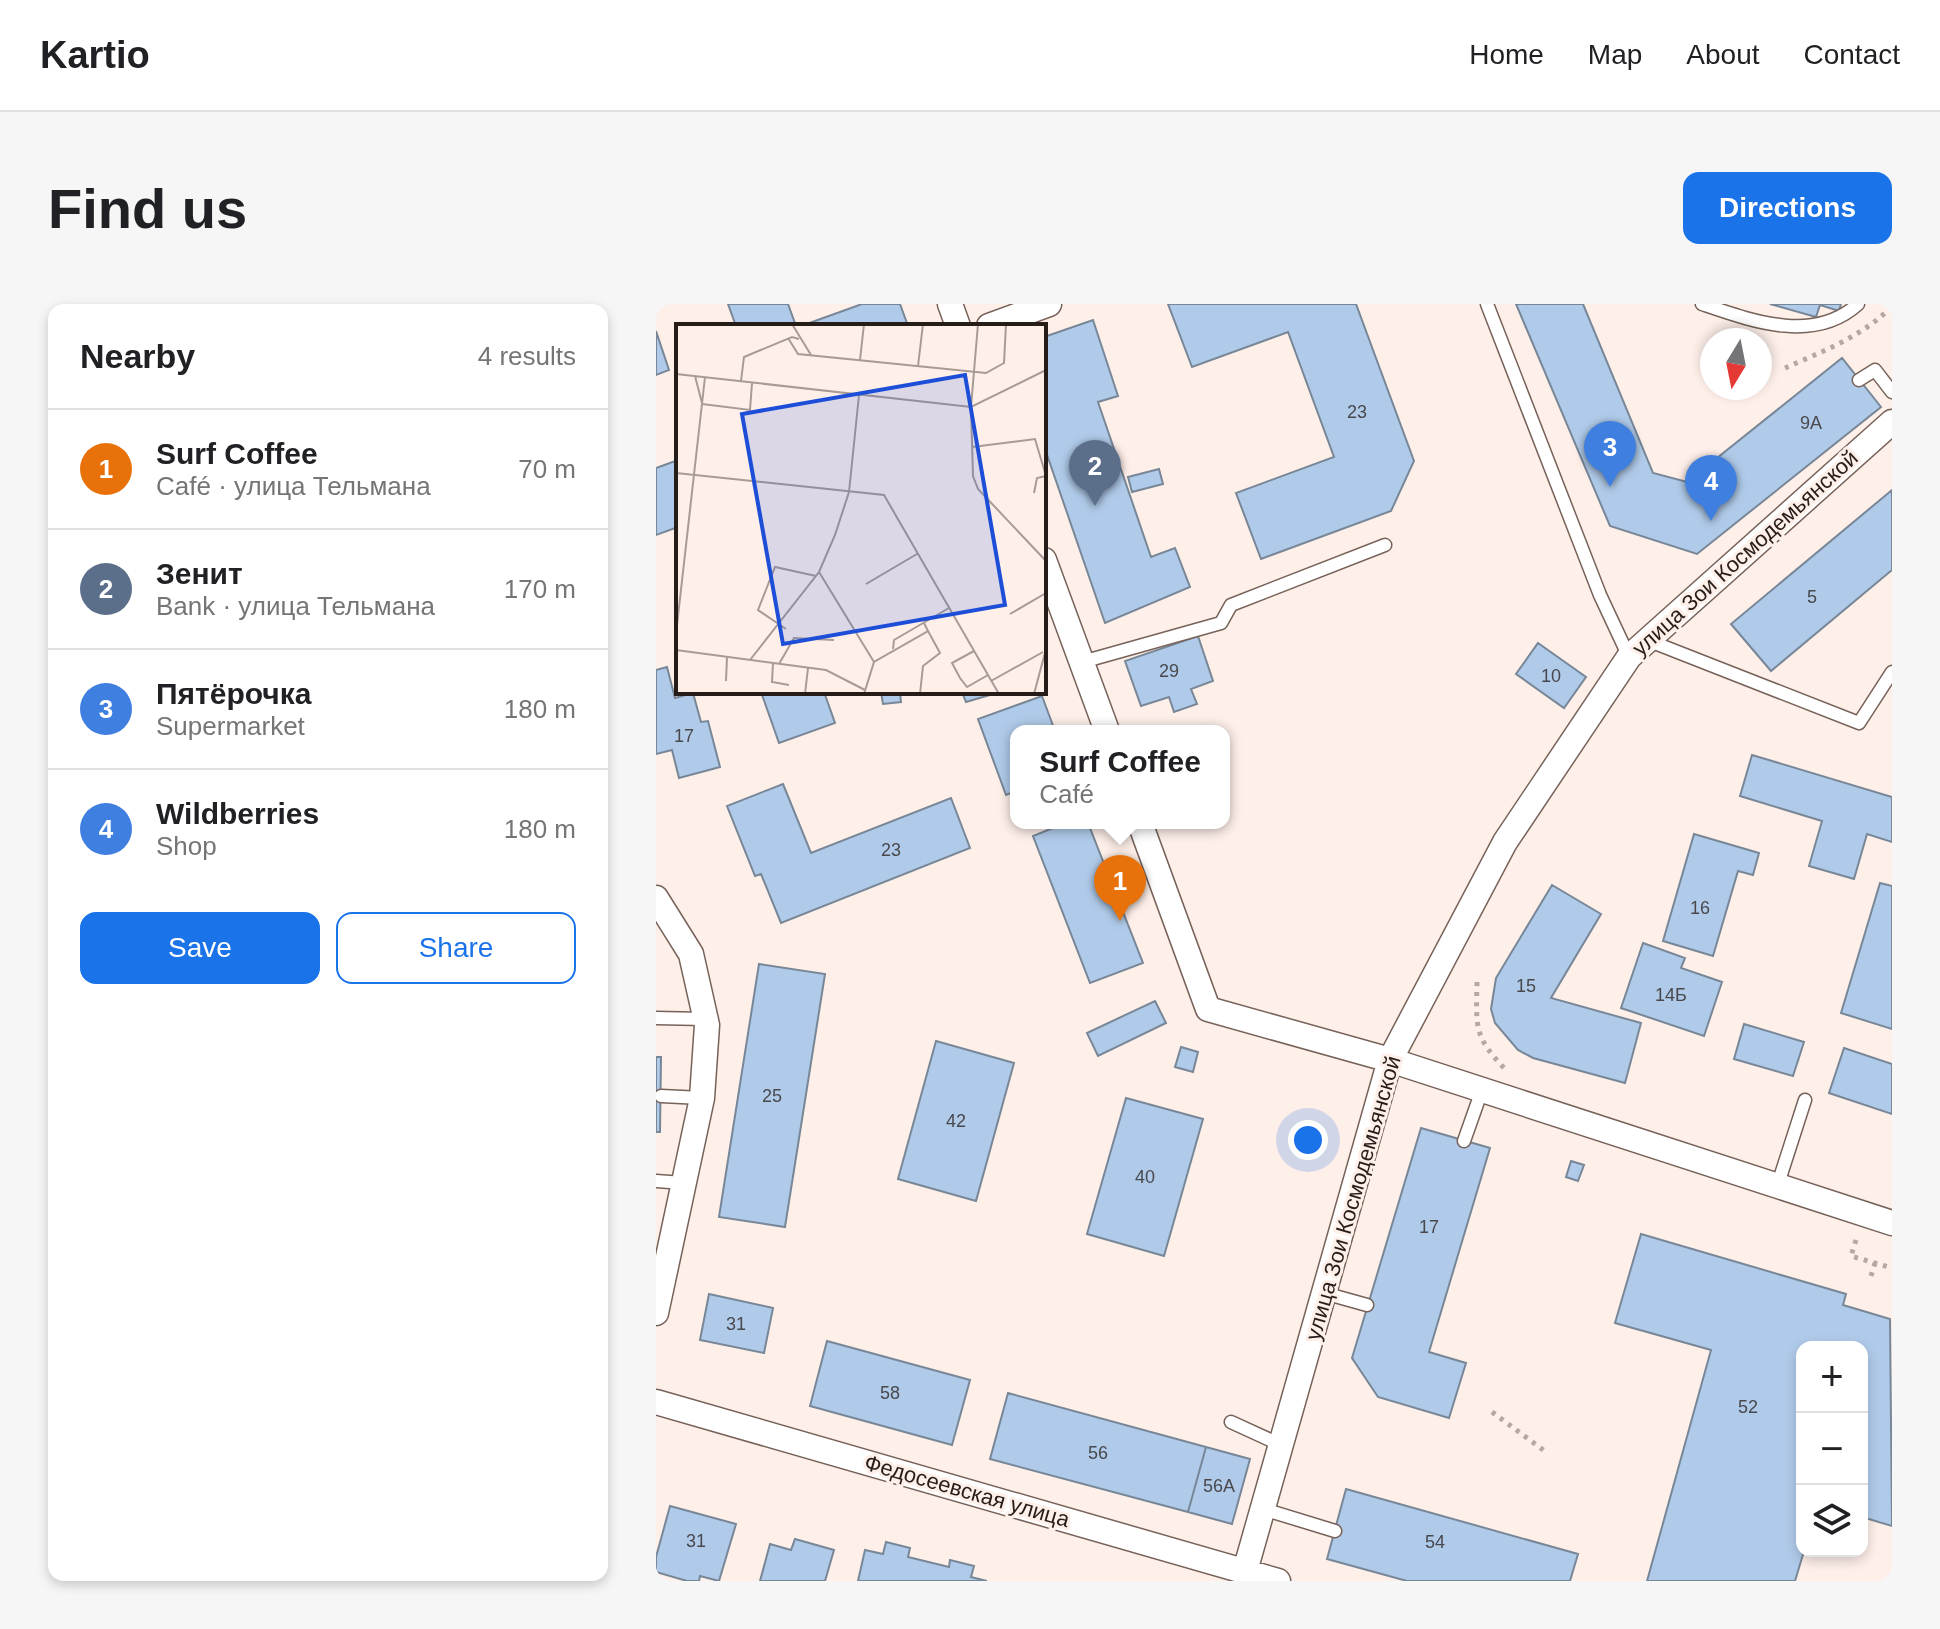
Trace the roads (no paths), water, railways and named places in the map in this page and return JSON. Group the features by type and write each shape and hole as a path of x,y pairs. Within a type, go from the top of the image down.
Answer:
{"street":[{"path":"950,304 957,324"},
{"path":"994,324 1049,304"},
{"name":"улица Зои Космодемьянской","path":"1245,1571 1390,1060 1505,842 1629,657 1892,422"},
{"path":"1046,565 1105,725"},
{"path":"1142,829 1208,1009 1390,1060 1892,1223"},
{"path":"656,898 691,954 705,1019 702,1098 656,1313"},
{"name":"Федосеевская улица","path":"656,1402 1278,1581"}],"lane":[{"path":"1487,304 1600,595 1629,657"},
{"path":"1702,304 1767,323 1804,327 1828,323 1858,304"},
{"path":"1859,380 1875,370 1892,392"},
{"path":"1082,662 1221,623 1231,605 1385,545"},
{"path":"1647,640 1859,723 1892,672"},
{"path":"656,1018 705,1019"},
{"path":"1464,1141 1482,1090"},
{"path":"661,1096 702,1098"},
{"path":"1777,1187 1805,1100"},
{"path":"656,1181 683,1183"},
{"path":"1324,1293 1367,1305"},
{"path":"1231,1422 1281,1445"},
{"path":"1263,1509 1335,1531"}],"place":[{"name":"Пятёрочка","path":"1610,487"},
{"name":"Зенит","path":"1095,506"},
{"name":"Wildberries","path":"1711,521"},
{"name":"Surf Coffee","path":"1120,921"}]}
